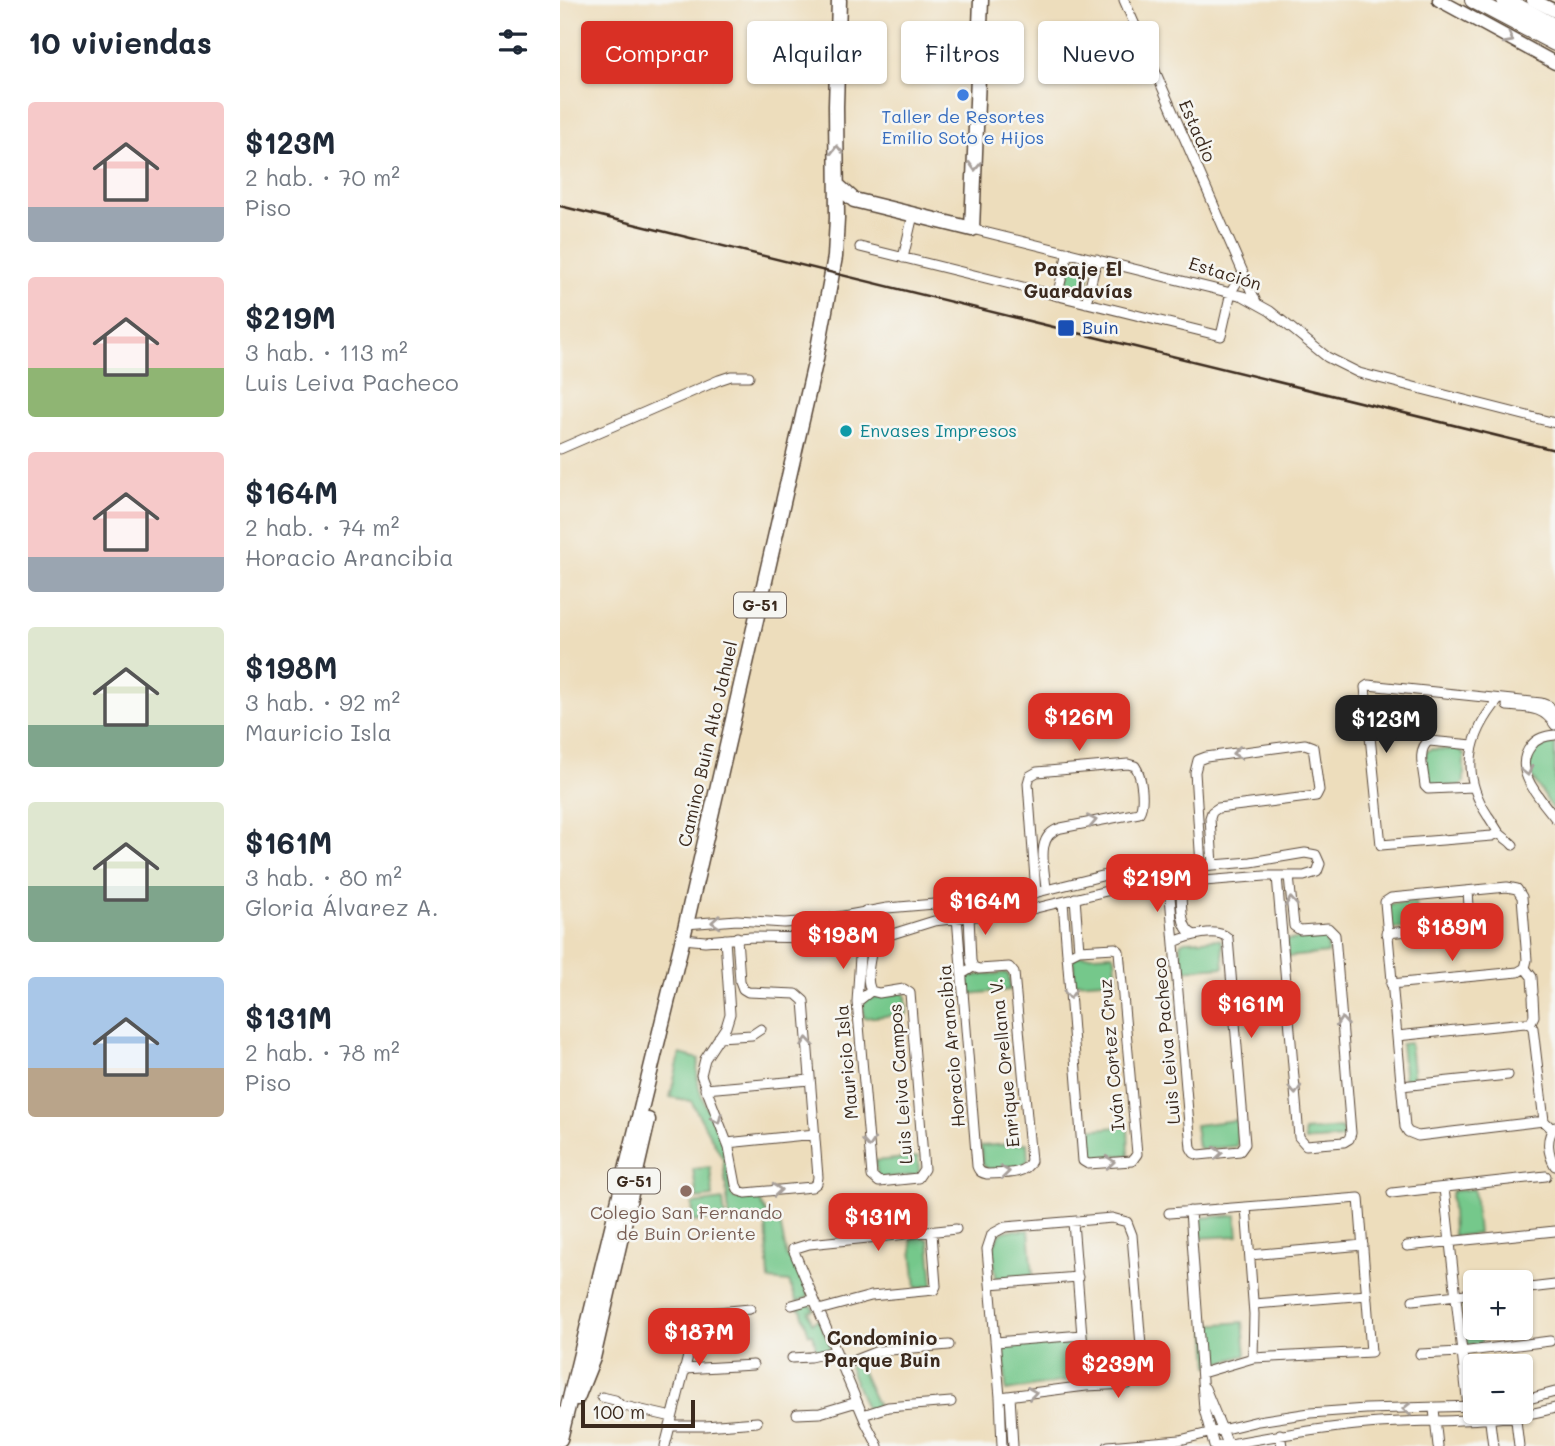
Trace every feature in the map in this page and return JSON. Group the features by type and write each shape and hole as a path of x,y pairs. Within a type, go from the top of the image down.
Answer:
{"highway":[{"path":"1464,0 1502,7 1555,43"},
{"path":"1473,0 1502,7 1555,27"},
{"path":"1513,0 1555,27"}],"main road":[{"name":"G-51","path":"837,218 839,0"},
{"path":"972,229 981,0"},
{"path":"1439,0 1555,63"},
{"path":"1533,0 1555,11"},
{"name":"Estación","path":"837,186 849,198 864,204 972,229"},
{"path":"837,218 848,207 864,204"},
{"name":"Camino Buin Alto Jahuel","path":"560,1439 687,924 801,429 833,270 837,218"}],"street":[{"name":"Estadio","path":"1124,0 1256,302"},
{"path":"903,258 913,215"},
{"name":"Estación","path":"972,229 1231,292 1256,302 1319,351 1359,373 1555,423"},
{"path":"860,247 1221,336 1231,292 1242,274"},
{"path":"1057,296 1068,252"},
{"path":"1086,303 1097,259"},
{"path":"560,449 719,380 731,376 749,376"},
{"path":"1498,833 1492,836 1381,845 1365,688 1368,685 1541,710 1547,713 1555,725"},
{"path":"1497,702 1546,704 1555,714"},
{"path":"1497,702 1479,728 1473,745 1471,764 1474,787 1498,833 1513,845"},
{"path":"1555,735 1542,737 1533,744 1527,752 1524,767 1528,779 1555,818"},
{"path":"1473,745 1429,741 1422,750 1425,786 1428,789 1474,787"},
{"path":"1198,816 1316,796 1319,790 1315,750 1312,745 1305,744 1200,758 1195,772 1198,802 1198,816 1202,866"},
{"path":"1133,765 1139,772 1142,806 1140,812 1061,828 1046,835 1041,892 1031,831 1028,783 1030,776 1037,772 1133,765"},
{"path":"1198,802 1212,813"},
{"path":"1212,813 1213,866"},
{"path":"1031,831 1046,835"},
{"path":"683,939 705,941 741,937 873,940 926,923 1028,910 1106,890 1315,874 1320,867 1319,857 1314,853 1305,853 1251,862 1093,877 1023,896 865,911 800,922 745,920 687,924"},
{"path":"1251,862 1252,877"},
{"path":"1132,872 1133,886"},
{"path":"1277,876 1281,938 1299,1139 1303,1144 1309,1145 1343,1142 1349,1139 1351,1133 1334,933 1328,928 1299,929 1281,938"},
{"path":"1289,876 1292,921 1299,929"},
{"path":"1181,883 1184,926 1188,932 1195,935"},
{"name":"Luis Leiva Pacheco","path":"1169,884 1191,1147 1194,1153 1199,1155 1238,1152 1245,1144 1228,941 1225,935 1219,933 1195,935"},
{"path":"1391,984 1518,972 1525,968 1527,960 1520,892 1512,887 1389,899 1384,906 1391,984 1397,1036 1405,1127 1409,1134 1415,1136 1544,1121 1554,1128 1548,1141 1550,1157 1555,1166"},
{"path":"1386,933 1467,926 1470,921 1468,891"},
{"path":"1023,896 1028,910"},
{"path":"1063,902 1067,956 1079,950 1075,898"},
{"path":"865,911 873,923 873,940"},
{"name":"Horacio Arancibia","path":"969,916 973,967"},
{"name":"Horacio Arancibia","path":"957,918 980,1172"},
{"path":"745,920 741,937 740,981 743,989 748,992"},
{"path":"1174,942 1195,935"},
{"path":"725,939 730,1000 728,1023 701,1069 705,1089 727,1143 737,1189 750,1193 808,1188 817,1183 818,1177 803,999 792,993 748,992 730,1000"},
{"name":"Mauricio Isla","path":"872,991 869,979 873,940"},
{"name":"Mauricio Isla","path":"861,941 857,1002 872,1173 875,1180"},
{"name":"Iván Cortez Cruz","path":"1067,956 1084,1163 1135,1159 1120,953 1117,949 1079,950"},
{"name":"Enrique Orellana V.","path":"961,974 973,967 1009,967 1014,973 1031,1161 1023,1170 987,1174 980,1172"},
{"path":"1525,968 1532,977 1534,1016 1530,1024"},
{"name":"Luis Leiva Campos","path":"872,991 879,993 907,990 910,995 924,1169 922,1176 918,1178 879,1182 875,1180"},
{"path":"857,1002 872,991"},
{"path":"1397,1036 1530,1024"},
{"path":"1530,1024 1533,1028 1544,1121"},
{"path":"719,1037 752,1035 761,1029"},
{"path":"1401,1086 1508,1076"},
{"path":"705,1089 810,1080"},
{"path":"727,1143 815,1135"},
{"path":"1392,1193 1546,1176"},
{"path":"1444,1188 1463,1363"},
{"path":"1169,1213 1359,1198 1371,1352 1253,1358 1202,1373"},
{"path":"1246,1207 1254,1304 1253,1358"},
{"path":"1190,1211 1204,1409 1214,1446"},
{"path":"1005,1396 1086,1386 1123,1385 1137,1377 1141,1371 1142,1358 1132,1235 1127,1222 1112,1218 1004,1227 992,1234 987,1249 990,1284 996,1342 1013,1446"},
{"path":"1073,1222 1086,1386"},
{"path":"878,1446 864,1419 793,1249 809,1244 956,1229"},
{"path":"1407,1246 1555,1231"},
{"path":"819,1310 872,1296 934,1290 936,1286 932,1233"},
{"path":"1250,1255 1363,1245"},
{"path":"990,1284 1078,1278"},
{"path":"1533,1288 1555,1285"},
{"path":"1413,1300 1463,1294"},
{"path":"1254,1304 1367,1295"},
{"path":"792,1305 814,1299"},
{"path":"665,1446 695,1323 700,1315 707,1312 750,1309"},
{"path":"996,1342 1082,1335"},
{"path":"1420,1353 1461,1352 1550,1341"},
{"path":"842,1365 878,1351 949,1345"},
{"path":"792,1357 810,1357 836,1351"},
{"path":"684,1368 753,1365"},
{"path":"1202,1384 1216,1410 1224,1445 1280,1434 1381,1423 1463,1418"},
{"path":"1533,1398 1555,1392"},
{"path":"1002,1446 1005,1396"},
{"path":"603,1397 615,1400 618,1409 671,1421 705,1426 757,1422"},
{"path":"797,1414 820,1413 857,1402"},
{"path":"864,1419 888,1407 951,1402"},
{"path":"1108,1446 1166,1442 1273,1418 1327,1411 1463,1407"},
{"path":"1533,1411 1555,1408"},
{"path":"1434,1409 1438,1446"},
{"path":"864,1419 870,1446"},
{"path":"1491,1424 1493,1446"},
{"path":"1516,1424 1519,1446"},
{"path":"1280,1434 1282,1446"}],"green space":[{"path":"1073,260 1092,265 1084,297 1063,291"},
{"path":"1548,744 1555,744 1555,813 1528,770 1534,752"},
{"path":"1431,749 1459,750 1464,754 1464,782 1460,786 1431,787 1428,784 1425,753"},
{"path":"1416,902 1418,927 1389,929 1387,909 1390,904"},
{"path":"1327,937 1328,953 1288,957 1286,940"},
{"path":"1219,939 1222,942 1224,967 1182,970 1180,944 1184,941"},
{"path":"1112,954 1115,958 1117,980 1075,983 1073,960 1076,956"},
{"path":"1006,973 1009,976 1010,990 969,994 970,976"},
{"path":"904,993 906,997 907,1014 864,1018 863,1005 867,999"},
{"path":"1410,1043 1414,1081 1405,1082 1401,1044"},
{"path":"680,1054 699,1059 698,1082 724,1146 732,1195 735,1199 759,1199 769,1219 779,1218 787,1257 796,1264 809,1297 797,1302 789,1282 769,1280 766,1220 730,1223 723,1159 691,1101 670,1097"},
{"path":"1237,1120 1237,1146 1202,1149 1198,1147 1195,1125"},
{"path":"1128,1126 1129,1155 1089,1158 1086,1130"},
{"path":"1342,1128 1343,1138 1305,1141 1304,1131"},
{"path":"1027,1143 1028,1160 1021,1167 987,1169 982,1163 981,1146"},
{"path":"918,1157 919,1171 916,1175 878,1178 875,1161"},
{"path":"710,1167 713,1197 697,1199 693,1169"},
{"path":"1474,1189 1478,1234 1454,1236 1451,1195 1453,1191"},
{"path":"723,1200 725,1218 694,1222 692,1204"},
{"path":"1236,1215 1238,1236 1198,1238 1197,1218"},
{"path":"1012,1230 1029,1230 1033,1275 996,1278 994,1252 1000,1234"},
{"path":"921,1236 929,1240 933,1285 916,1288 911,1239"},
{"path":"809,1302 814,1309 809,1312 812,1323 818,1319 831,1348 817,1353 813,1334 809,1334 801,1310 797,1308"},
{"path":"1243,1322 1246,1355 1209,1366 1206,1325"},
{"path":"1081,1338 1084,1378 1006,1391 1004,1344"},
{"path":"1466,1340 1481,1340 1482,1345 1467,1346"},
{"path":"857,1361 878,1407 867,1411 849,1367"}],"railway":[{"path":"560,206 1555,450"}],"place":[{"name":"Taller de Resortes Emilio Soto e Hijos","path":"963,95"},
{"name":"Buin","path":"1066,328"},
{"name":"Envases Impresos","path":"846,431"},
{"name":"Colegio San Fernando de Buin Oriente","path":"686,1191"}],"district":[{"name":"Pasaje El Guardavías","path":"1078,280"},
{"name":"Condominio Parque Buin","path":"882,1349"}]}
